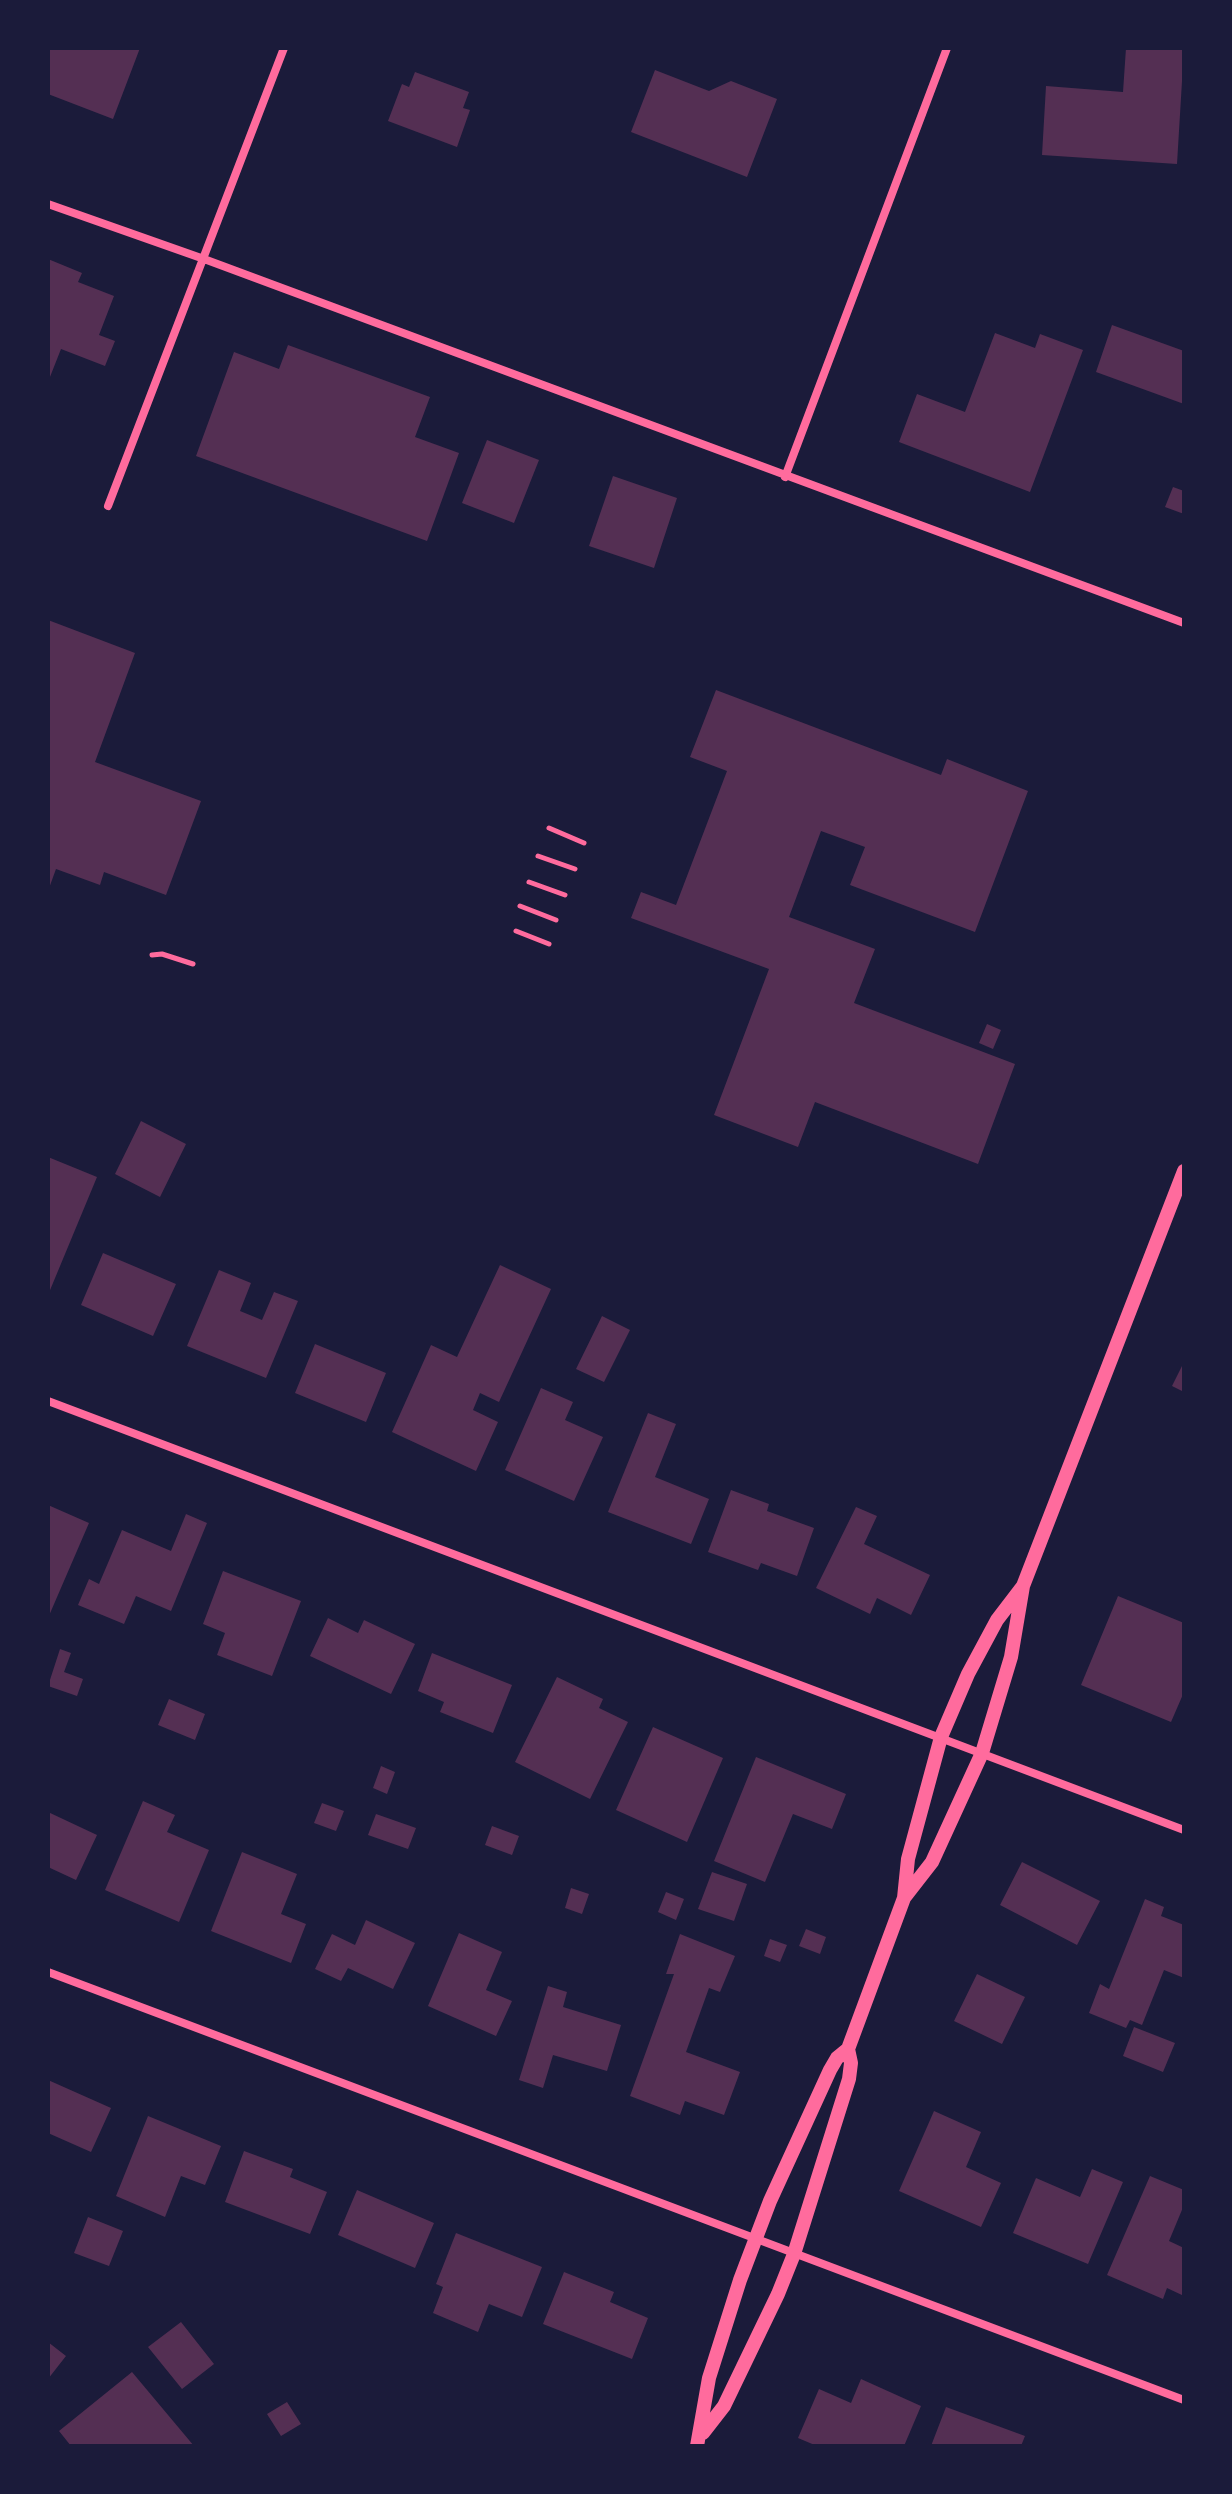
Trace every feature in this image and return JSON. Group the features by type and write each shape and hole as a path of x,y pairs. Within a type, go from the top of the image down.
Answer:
{"street":[{"path":"108,506 284,48"},
{"path":"785,477 947,48"},
{"path":"48,204 1184,623"},
{"path":"904,1898 932,1862 982,1753 1011,1657 1023,1586 1184,1171"},
{"path":"48,1401 1184,1830"},
{"path":"699,2441 709,2378 756,2239 816,2097 837,2058 848,2049 904,1898 908,1859 941,1737 968,1674 997,1620 1023,1586"},
{"path":"48,1972 1184,2400"},
{"path":"699,2441 724,2406 794,2254 849,2079 851,2063 848,2049"}],"path":[{"path":"549,828 584,843"},
{"path":"538,856 575,869"},
{"path":"529,882 565,895"},
{"path":"520,906 556,920"},
{"path":"516,931 549,944"},
{"path":"152,955 162,954 193,964"}],"building":[{"path":"48,48 140,48 113,119 48,94"},
{"path":"1126,48 1184,48 1177,164 1042,155 1046,86 1123,92"},
{"path":"655,70 709,91 731,81 777,99 747,177 631,132"},
{"path":"415,72 469,92 463,108 470,110 457,147 388,121 402,84 409,87"},
{"path":"48,259 82,273 78,282 114,296 99,335 115,341 105,366 61,349 48,382"},
{"path":"1112,325 1184,351 1184,404 1096,372"},
{"path":"995,333 1035,348 1040,334 1083,350 1030,492 899,442 917,394 965,412"},
{"path":"288,345 430,397 415,437 459,453 427,541 196,456 234,352 279,369"},
{"path":"487,440 539,460 514,523 462,503"},
{"path":"613,476 677,498 654,568 589,546"},
{"path":"1173,487 1184,491 1184,514 1165,507"},
{"path":"48,620 135,653 95,762 201,801 166,895 104,872 100,885 56,869 48,891"},
{"path":"716,690 941,775 947,759 1028,791 975,932 850,885 865,847 821,831 789,917 875,949 854,1003 1015,1064 978,1164 815,1102 798,1147 714,1115 769,969 631,918 641,892 676,905 727,771 690,757"},
{"path":"987,1024 1001,1030 993,1049 979,1043"},
{"path":"141,1121 186,1144 160,1197 115,1174"},
{"path":"48,1157 97,1177 48,1295"},
{"path":"103,1253 176,1284 153,1336 81,1305"},
{"path":"500,1265 551,1289 499,1402 480,1393 473,1410 498,1422 476,1471 392,1432 431,1345 457,1357"},
{"path":"219,1270 251,1283 240,1311 262,1320 274,1292 298,1301 266,1378 187,1346"},
{"path":"602,1316 630,1330 604,1382 576,1369"},
{"path":"315,1344 386,1373 366,1422 295,1393"},
{"path":"1184,1362 1184,1392 1172,1386"},
{"path":"541,1388 573,1402 565,1420 603,1437 574,1501 505,1470"},
{"path":"648,1413 676,1424 655,1477 709,1499 691,1544 608,1512"},
{"path":"731,1490 769,1504 767,1511 814,1528 797,1576 761,1563 758,1570 708,1552"},
{"path":"48,1505 89,1523 48,1618"},
{"path":"856,1507 877,1516 864,1544 930,1575 911,1615 877,1598 870,1614 816,1588"},
{"path":"186,1514 207,1523 171,1611 136,1596 124,1624 78,1605 89,1579 99,1584 122,1530 171,1551"},
{"path":"223,1571 301,1601 272,1676 217,1655 225,1633 203,1624"},
{"path":"1118,1596 1184,1623 1184,1692 1171,1722 1081,1685"},
{"path":"328,1618 358,1633 364,1620 415,1644 391,1694 310,1656"},
{"path":"60,1649 71,1653 64,1672 83,1679 77,1696 48,1686"},
{"path":"432,1653 512,1685 493,1733 440,1712 444,1702 418,1691"},
{"path":"557,1677 603,1699 599,1708 628,1722 590,1799 515,1762"},
{"path":"169,1699 205,1714 195,1740 158,1725"},
{"path":"653,1727 723,1758 687,1842 616,1810"},
{"path":"756,1757 846,1794 832,1829 793,1814 765,1882 714,1861"},
{"path":"381,1766 395,1772 387,1794 373,1788"},
{"path":"143,1801 175,1815 167,1832 209,1850 179,1922 105,1890"},
{"path":"322,1803 344,1811 336,1831 314,1823"},
{"path":"48,1812 97,1835 76,1880 48,1867"},
{"path":"376,1814 416,1828 408,1849 368,1835"},
{"path":"492,1826 519,1836 512,1855 485,1845"},
{"path":"242,1852 297,1874 281,1914 306,1924 291,1963 211,1931"},
{"path":"1022,1862 1100,1901 1077,1945 1000,1905"},
{"path":"712,1872 747,1884 734,1921 698,1909"},
{"path":"571,1888 589,1894 582,1914 565,1908"},
{"path":"666,1892 684,1899 676,1920 658,1912"},
{"path":"1145,1899 1164,1907 1161,1916 1184,1925 1184,1978 1164,1970 1142,2025 1130,2020 1126,2028 1089,2013 1100,1984 1109,1989"},
{"path":"366,1920 415,1943 393,1989 348,1968 341,1981 315,1969 332,1934 355,1945"},
{"path":"806,1929 826,1937 820,1954 799,1946"},
{"path":"459,1933 502,1952 486,1990 512,2001 496,2036 428,2006"},
{"path":"680,1934 735,1956 720,1992 709,1988 686,2052 740,2072 724,2115 685,2101 680,2115 630,2096 674,1974 666,1974"},
{"path":"770,1939 787,1945 780,1962 764,1956"},
{"path":"977,1974 1025,1997 1002,2044 954,2021"},
{"path":"548,1986 567,1992 563,2007 621,2025 607,2071 553,2055 543,2088 519,2080"},
{"path":"1134,2027 1175,2043 1163,2072 1123,2056"},
{"path":"48,2080 111,2108 91,2152 48,2133"},
{"path":"934,2111 981,2132 966,2167 1001,2183 981,2227 899,2191"},
{"path":"148,2116 221,2146 205,2185 181,2176 165,2217 116,2196"},
{"path":"244,2151 293,2169 290,2177 327,2192 310,2234 225,2202"},
{"path":"1092,2169 1123,2182 1088,2264 1013,2233 1036,2178 1080,2197"},
{"path":"1150,2176 1184,2190 1184,2205 1169,2241 1184,2248 1184,2296 1167,2288 1163,2299 1107,2275"},
{"path":"357,2190 434,2223 415,2268 338,2235"},
{"path":"88,2217 123,2231 109,2266 74,2253"},
{"path":"456,2233 542,2267 522,2317 489,2304 478,2332 433,2313 443,2287 436,2284"},
{"path":"564,2272 614,2292 610,2302 648,2318 632,2359 543,2324"},
{"path":"181,2322 214,2364 182,2389 148,2347"},
{"path":"48,2342 66,2356 48,2379"},
{"path":"132,2372 194,2446 71,2446 59,2431"},
{"path":"861,2379 921,2406 904,2446 817,2446 798,2438 819,2389 851,2403"},
{"path":"287,2402 301,2424 281,2436 267,2414"},
{"path":"946,2407 1025,2436 1021,2446 931,2446"}]}
